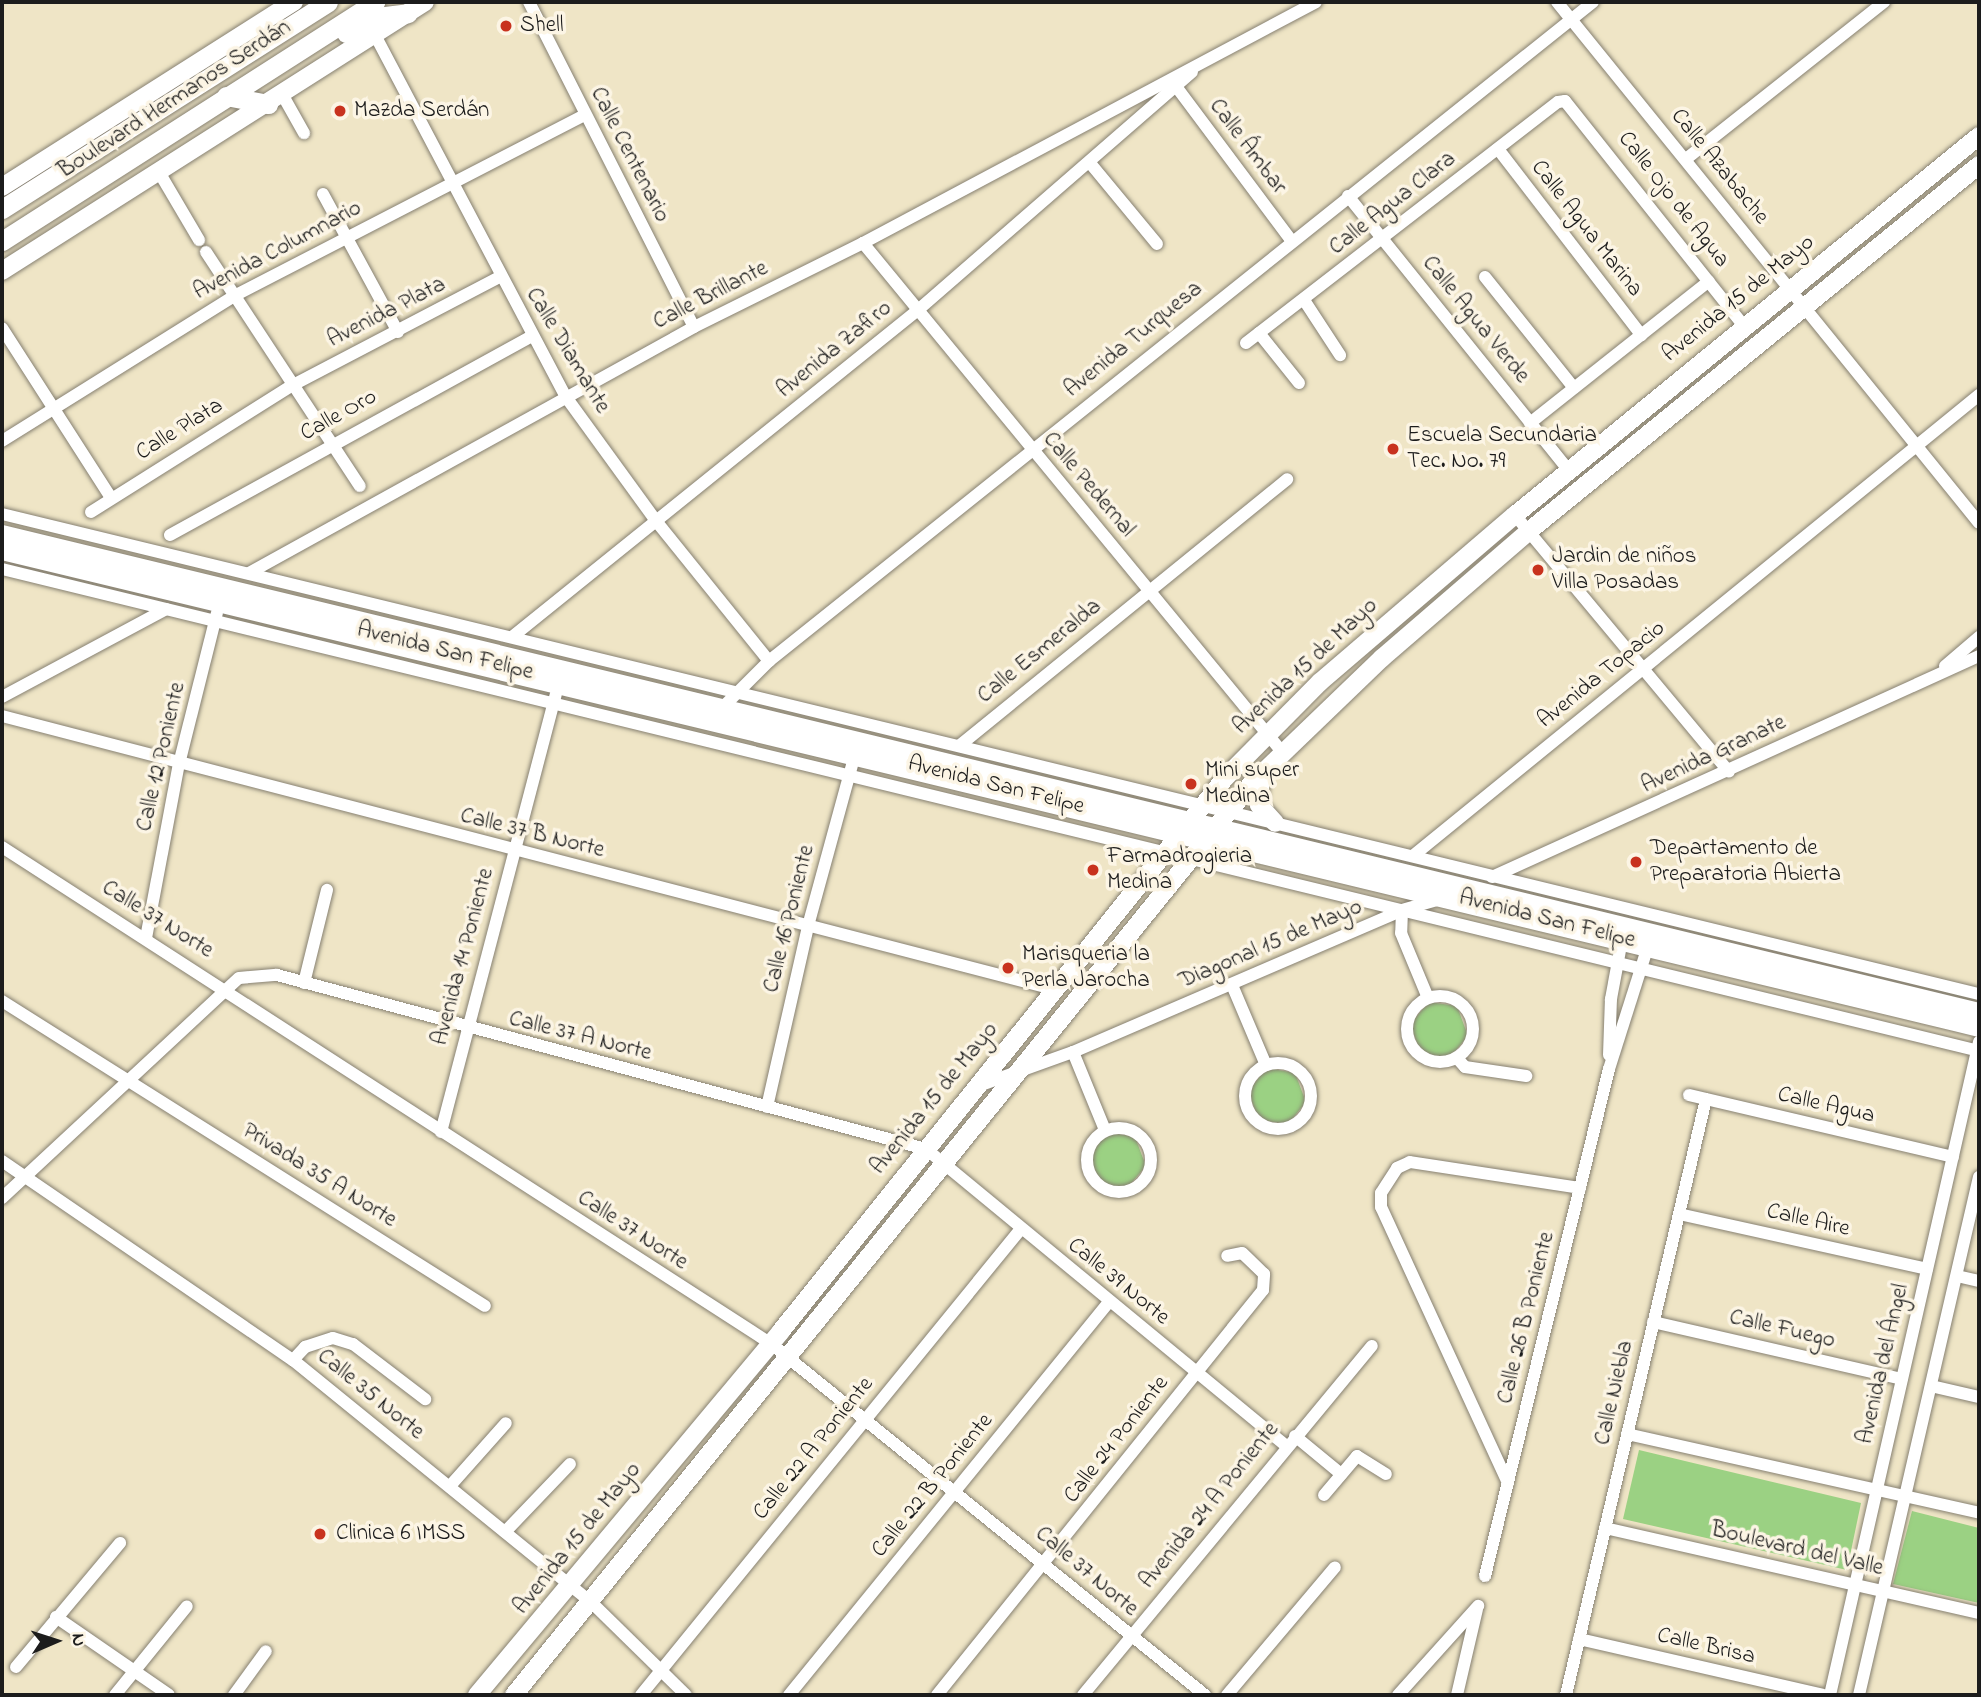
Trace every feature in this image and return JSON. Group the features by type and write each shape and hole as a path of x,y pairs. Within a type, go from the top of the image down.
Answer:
{"main road":[{"path":"2,187 294,2"},
{"name":"Boulevard Hermanos Serdán","path":"2,209 328,2"},
{"name":"Boulevard Hermanos Serdán","path":"2,241 375,2"},
{"path":"2,271 425,2"},
{"path":"321,36 339,35 377,17 408,13"},
{"path":"226,96 275,99"},
{"name":"Avenida 15 de Mayo","path":"477,1695 572,1587 978,1086 1053,989 1165,853 1200,805 1267,735 1320,682 1515,515 1979,136"},
{"name":"Avenida 15 de Mayo","path":"514,1695 945,1165 1014,1075 1228,811 1261,775 1382,658 1530,531 1979,165"},
{"name":"Avenida San Felipe","path":"2,534 51,546 220,604"},
{"name":"Avenida San Felipe","path":"2,551 220,604 560,678 1182,828 1442,898 1623,934"},
{"path":"1261,775 1259,805 1275,823"},
{"name":"Avenida San Felipe","path":"1209,835 1464,889 1979,1028"},
{"name":"Avenida San Felipe","path":"1649,941 1979,1012"}],"street":[{"name":"Calle Centenario","path":"528,2 694,327"},
{"name":"Calle Brillante","path":"249,573 694,327 1173,83 1198,66 1316,2"},
{"name":"Calle Azabache","path":"1557,2 1979,523"},
{"name":"Avenida Turquesa","path":"715,716 736,690 769,661 1292,240 1593,2"},
{"path":"1686,159 1884,2"},
{"name":"Calle Diamante","path":"375,35 530,337 566,397 656,521 769,661"},
{"name":"Avenida Zafiro","path":"512,637 918,310 1090,163 1173,83"},
{"name":"Calle Ámbar","path":"1173,83 1292,240"},
{"path":"275,99 304,133"},
{"name":"Calle Agua Clara","path":"1246,343 1558,102 1565,102"},
{"name":"Calle Ojo de Agua","path":"1565,102 1744,326"},
{"name":"Avenida Columnario","path":"2,441 234,296 584,115"},
{"name":"Calle Agua Marina","path":"1498,149 1641,335"},
{"path":"1090,163 1157,244"},
{"path":"159,172 199,240"},
{"path":"323,194 398,332"},
{"name":"Calle Agua Verde","path":"1348,196 1569,471"},
{"name":"Calle Pedernal","path":"863,243 1283,753"},
{"path":"206,252 360,486"},
{"name":"Avenida Plata","path":"293,384 500,277"},
{"path":"1485,277 1574,388"},
{"path":"1530,423 1709,281"},
{"path":"1304,300 1340,355"},
{"path":"2,328 111,498"},
{"path":"1259,333 1299,383"},
{"name":"Calle Oro","path":"170,535 331,444 530,337"},
{"name":"Calle Plata","path":"91,512 293,384"},
{"name":"Avenida Topacio","path":"1414,855 1979,395"},
{"name":"Calle Esmeralda","path":"958,746 1287,479"},
{"name":"Avenida San Felipe","path":"2,514 736,690 1979,994"},
{"path":"1515,515 1728,772"},
{"path":"5,573 51,546"},
{"name":"Avenida San Felipe","path":"5,573 166,609 220,604 553,704 1641,969 1979,1048"},
{"name":"Calle 12 Poniente","path":"146,937 179,764 220,604"},
{"path":"2,697 166,609"},
{"path":"1936,674 1979,637"},
{"name":"Avenida Granate","path":"1464,889 1728,772 1979,656"},
{"name":"Avenida 14 Poniente","path":"441,1132 560,678"},
{"name":"Calle 37 B Norte","path":"2,716 514,852 1053,989"},
{"name":"Calle 16 Poniente","path":"766,1107 808,926 856,750"},
{"name":"Calle 37 Norte","path":"2,847 227,988 441,1132 770,1343 957,1492 1130,1637 1206,1695"},
{"name":"Diagonal 15 de Mayo","path":"978,1086 1073,1052 1402,910 1464,889"},
{"path":"304,983 327,890"},
{"path":"1402,910 1401,933 1428,998"},
{"name":"Calle 26 B Poniente","path":"1609,1069 1611,999 1623,934"},
{"name":"Calle 26 B Poniente","path":"1485,1576 1609,1069 1633,1004 1649,941"},
{"name":"Calle 37 A Norte","path":"227,988 255,974 304,983 466,1029 926,1149"},
{"path":"1232,985 1266,1065"},
{"path":"2,1198 227,988"},
{"path":"1428,998 1452,998 1470,1014 1472,1039 1457,1058 1433,1062 1413,1049 1407,1038 1410,1014 1428,998"},
{"path":"1611,999 1633,1004"},
{"name":"Privada 35 A Norte","path":"2,1001 485,1306"},
{"name":"Avenida del Ángel","path":"1830,1695 1979,1048"},
{"path":"1073,1052 1105,1130"},
{"path":"1457,1058 1465,1067 1526,1076"},
{"path":"1266,1065 1290,1065 1308,1081 1311,1105 1305,1116 1285,1129 1261,1125 1247,1106 1249,1082 1266,1065"},
{"name":"Calle Agua","path":"1689,1096 1953,1157"},
{"name":"Calle Niebla","path":"1566,1695 1706,1099"},
{"path":"1127,1128 1146,1141 1151,1163 1148,1174 1132,1190 1110,1192 1092,1179 1086,1157 1089,1146 1105,1130 1127,1128"},
{"name":"Calle 39 Norte","path":"926,1149 1020,1230 1286,1446"},
{"name":"Calle 35 Norte","path":"2,1161 293,1360 590,1601 687,1695"},
{"path":"1508,1483 1381,1208 1381,1193 1397,1168 1410,1162 1580,1188"},
{"path":"1859,1695 1979,1177"},
{"name":"Calle Aire","path":"1679,1214 1927,1269"},
{"name":"Calle 22 A Poniente","path":"641,1695 1020,1230"},
{"name":"Calle 24 Poniente","path":"937,1695 1045,1564 1265,1284 1264,1274 1242,1253 1227,1256"},
{"path":"1956,1276 1979,1281"},
{"name":"Calle 22 B Poniente","path":"789,1695 1109,1302"},
{"name":"Calle Fuego","path":"1653,1322 1902,1379"},
{"path":"293,1360 305,1347 333,1338 353,1344 425,1399"},
{"name":"Avenida 24 A Poniente","path":"1083,1695 1286,1446 1372,1346"},
{"path":"1931,1386 1979,1397"},
{"path":"450,1486 506,1423"},
{"path":"1627,1434 1979,1513"},
{"path":"1295,1436 1341,1474"},
{"path":"1324,1495 1357,1456 1386,1474"},
{"path":"505,1532 570,1464"},
{"name":"Boulevard del Valle","path":"1605,1528 1979,1613"},
{"path":"16,1667 120,1543"},
{"path":"1227,1695 1335,1567"},
{"path":"115,1695 187,1606"},
{"path":"1398,1695 1478,1606 1457,1695"},
{"path":"56,1617 169,1695"},
{"name":"Calle Brisa","path":"1579,1639 1823,1695"},
{"path":"234,1695 266,1651"}],"green space":[{"path":"1429,1002 1457,1006 1468,1036 1449,1058 1421,1053 1410,1024"},
{"path":"1267,1068 1295,1073 1306,1102 1288,1124 1259,1120 1248,1091"},
{"path":"1107,1132 1135,1137 1146,1166 1127,1188 1099,1184 1088,1154"},
{"path":"1639,1450 1861,1503 1847,1570 1623,1519"},
{"path":"1912,1511 1979,1528 1979,1603 1893,1584"}],"place":[{"name":"Shell","path":"506,26"},
{"name":"Mazda Serdán","path":"340,111"},
{"name":"Escuela Secundaria Tec. No. 79","path":"1393,449"},
{"name":"Jardin de niños Villa Posadas","path":"1538,570"},
{"name":"Mini super Medina","path":"1191,784"},
{"name":"Departamento de Preparatoria Abierta","path":"1636,862"},
{"name":"Farmadrogieria Medina","path":"1093,870"},
{"name":"Marisqueria la Perla Jarocha","path":"1008,968"},
{"name":"Clinica 6 IMSS","path":"320,1534"}]}
